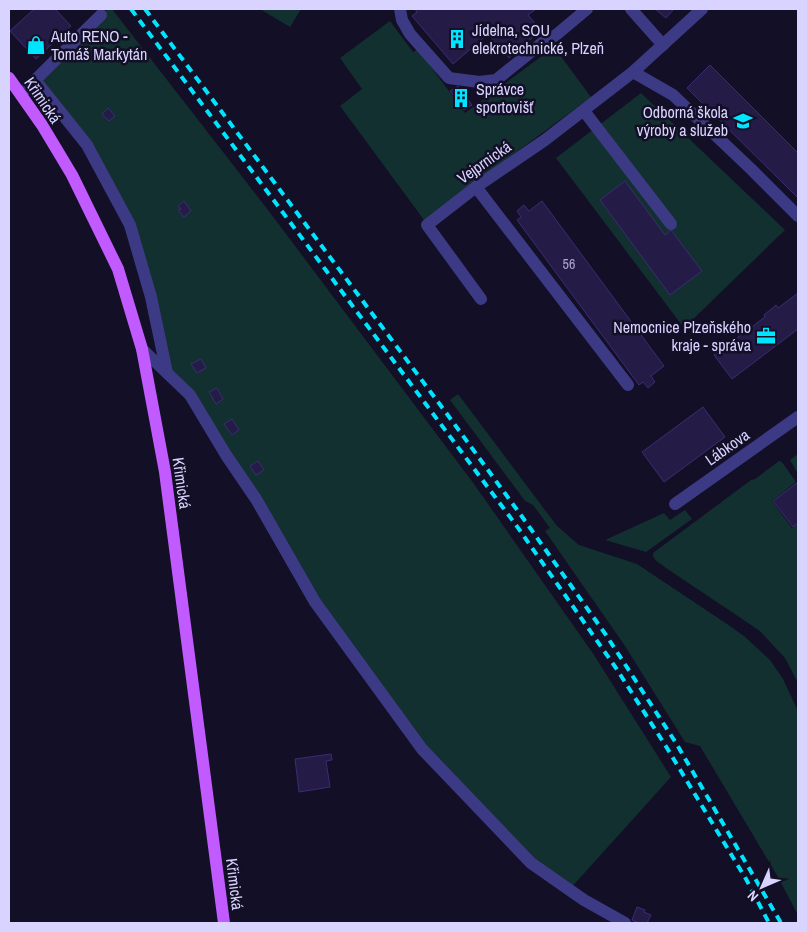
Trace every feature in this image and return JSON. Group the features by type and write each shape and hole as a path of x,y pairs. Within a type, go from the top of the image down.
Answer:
{"main road":[{"name":"Křimická","path":"9,78 72,175 118,269 142,349 165,472 224,923"}],"street":[{"path":"400,9 402,20 410,34 449,78 479,82 496,80 587,9"},
{"path":"631,9 663,45"},
{"name":"Vejprnická","path":"481,299 427,226 476,187 545,140 633,72 702,9"},
{"path":"21,94 84,28 101,16"},
{"path":"633,72 673,95 798,216"},
{"path":"35,80 87,145 130,225 151,297 167,373"},
{"path":"584,110 671,224"},
{"path":"476,187 628,385"},
{"path":"142,349 190,395 226,455 256,499 315,602 422,749 531,863 584,900 625,923"},
{"name":"Lábkova","path":"675,504 798,417"}],"green space":[{"path":"108,9 112,9 268,210 474,484 594,655 671,777 569,890 481,812 356,660 256,499 167,373 130,225 87,145 35,80"},
{"path":"260,9 301,9 290,27"},
{"path":"390,21 413,52 418,49 465,113 554,47 591,97 424,220 340,106 362,89 340,58"},
{"path":"641,93 785,230 684,328 556,158"},
{"path":"458,394 557,526 579,545 637,564 727,624 744,636 770,660 783,679 798,711 798,915 778,877 700,746 685,742 625,646 545,531 550,528 533,505 525,501 450,400"},
{"path":"798,454 798,474 790,460"},
{"path":"779,461 782,462 796,482 772,501 792,528 798,523 798,683 785,658 760,631 657,562 653,555 653,553"},
{"path":"685,510 692,519 646,552 605,540 664,513 670,520"}],"building":[{"name":"Auto RENO - Tomáš Markytán","path":"34,9 55,9 71,26 36,59 10,31"},
{"name":"Jídelna, SOU elekrotechnické, Plzeň","path":"415,9 536,9 528,15 541,30 509,58 488,34 453,64 412,16 417,12"},
{"path":"655,9 674,9 666,18"},
{"name":"Odborná škola výroby a služeb","path":"710,65 798,153 798,198 687,88"},
{"name":"Správce sportovišť","path":"458,86 472,105 464,110 450,91"},
{"path":"108,108 115,116 109,121 102,114"},
{"path":"625,181 665,235 671,230 702,271 670,295 600,200"},
{"path":"184,201 191,211 184,217 178,210 181,209 178,206"},
{"path":"542,201 664,366 651,376 655,382 648,388 643,382 639,385 517,220 521,217 517,211 524,205 529,211"},
{"path":"798,293 798,329 732,379 714,355 765,317 764,315 776,305 778,308"},
{"path":"201,359 206,368 197,373 191,364"},
{"path":"217,388 223,399 216,404 209,392"},
{"path":"703,407 725,437 664,482 642,452"},
{"path":"232,419 239,430 232,435 224,424"},
{"path":"258,461 264,470 256,475 250,466"},
{"path":"798,482 798,523 793,527 773,501"},
{"path":"331,754 332,760 326,761 330,787 299,792 295,759"},
{"path":"637,907 651,915 647,923 639,923 632,920"}],"railway":[{"path":"131,9 516,525 616,668 746,879 769,923"},
{"path":"145,9 447,414 606,635 676,743 781,923"}],"place":[{"name":"Jídelna, SOU elekrotechnické, Plzeň","path":"457,39"},
{"name":"Auto RENO - Tomáš Markytán","path":"36,45"},
{"name":"Správce sportovišť","path":"461,98"},
{"name":"Odborná škola výroby a služeb","path":"743,121"},
{"name":"Nemocnice Plzeňského kraje - správa","path":"766,336"}]}
